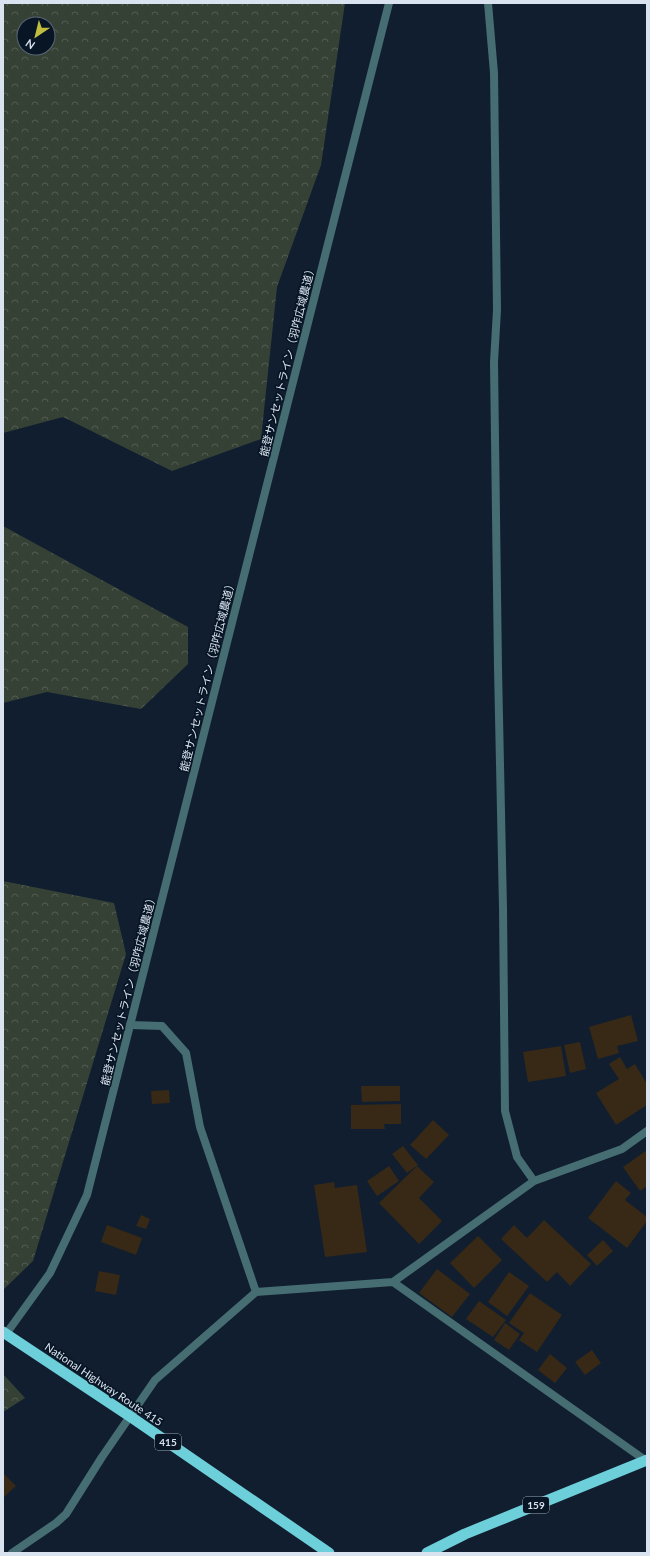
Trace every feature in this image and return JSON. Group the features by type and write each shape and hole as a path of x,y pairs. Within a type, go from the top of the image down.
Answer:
{"highway":[{"name":"National Highway Route 415","path":"4,1333 131,1417 329,1553"},
{"name":"159","path":"427,1553 465,1534 646,1460"}],"street":[{"name":"能登サンセットライン（羽咋広域農道）","path":"4,1333 50,1273 87,1195 389,3"},
{"path":"488,3 494,74 497,310 494,362 505,1111 517,1157 534,1181"},
{"path":"130,1025 162,1026 186,1052 200,1127 256,1292"},
{"path":"12,1553 56,1523 66,1514 102,1457 156,1380 256,1292 393,1282 534,1181 622,1149 647,1131"},
{"path":"393,1282 646,1460"}],"green space":[{"path":"3,3 345,3 321,165 277,287 261,439 172,471 63,417 3,433"},
{"path":"3,526 188,627 188,664 141,709 47,692 3,703"},
{"path":"3,881 114,903 126,954 33,1261 3,1290"},
{"path":"3,1374 25,1398 3,1412"}],"building":[{"path":"631,1015 638,1041 617,1046 619,1053 598,1059 589,1027"},
{"path":"580,1042 586,1069 570,1073 564,1045"},
{"path":"561,1046 566,1076 528,1082 523,1052"},
{"path":"620,1057 627,1069 635,1064 647,1084 647,1105 616,1125 596,1093 619,1079 609,1064"},
{"path":"361,1086 400,1086 400,1101 362,1102"},
{"path":"169,1090 170,1103 152,1104 151,1091"},
{"path":"401,1104 401,1124 384,1124 385,1129 351,1129 351,1105"},
{"path":"433,1120 449,1135 426,1159 410,1145"},
{"path":"403,1146 418,1165 407,1173 392,1154"},
{"path":"647,1150 647,1186 640,1191 623,1167"},
{"path":"389,1166 399,1181 377,1196 367,1181"},
{"path":"417,1166 434,1182 419,1198 442,1221 419,1244 379,1203"},
{"path":"616,1181 631,1193 625,1200 647,1217 647,1221 627,1248 588,1218"},
{"path":"334,1182 335,1188 357,1185 367,1252 325,1257 314,1185"},
{"path":"141,1215 150,1219 146,1229 136,1226"},
{"path":"544,1220 591,1264 570,1286 557,1272 547,1282 501,1239 514,1225 527,1238"},
{"path":"107,1225 142,1238 136,1255 101,1242"},
{"path":"478,1236 502,1260 474,1288 450,1263"},
{"path":"603,1240 613,1251 597,1266 587,1255"},
{"path":"437,1269 470,1294 452,1317 419,1293"},
{"path":"99,1271 120,1275 116,1295 95,1291"},
{"path":"509,1272 529,1286 507,1316 488,1302"},
{"path":"530,1293 562,1315 537,1352 519,1340 524,1333 509,1323"},
{"path":"479,1301 506,1320 493,1337 466,1319"},
{"path":"505,1323 520,1334 509,1350 494,1340"},
{"path":"592,1350 601,1363 585,1375 575,1362"},
{"path":"550,1354 567,1368 555,1383 538,1370"},
{"path":"3,1473 16,1486 3,1498"}]}
